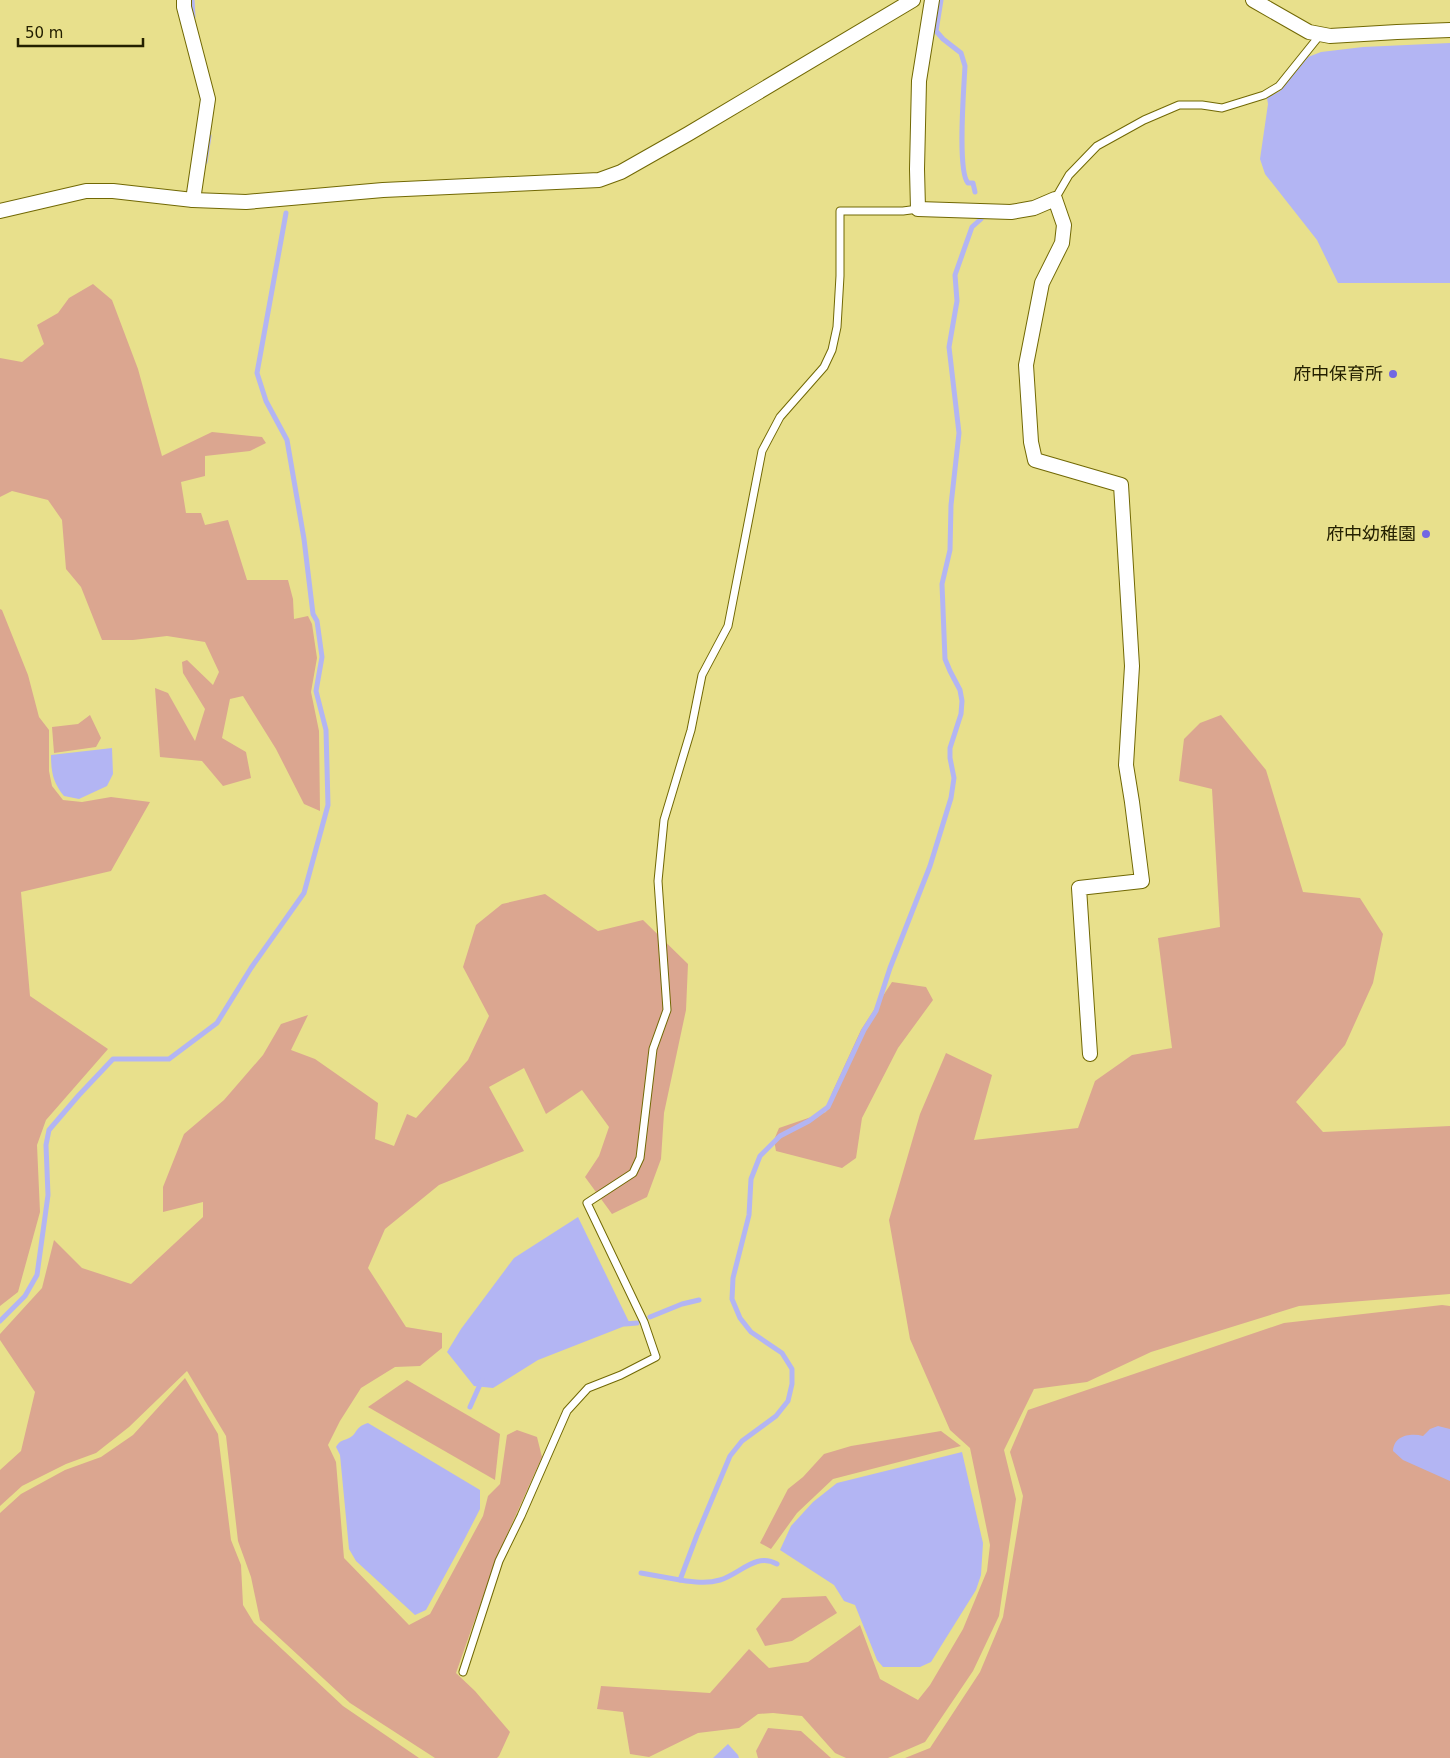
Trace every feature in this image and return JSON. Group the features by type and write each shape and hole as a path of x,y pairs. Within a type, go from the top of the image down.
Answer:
{"street":[{"path":"184,0 184,7 208,100 193,200"},
{"path":"0,211 86,191 113,191 193,200 246,202 383,190 599,180 621,172 688,134 912,0"},
{"path":"932,0 919,81 918,209 1011,212 1034,208 1055,199 1064,225 1062,243 1042,282 1026,365 1031,442 1035,460 1122,485 1132,666 1126,765 1142,881 1079,888 1090,1054"},
{"path":"1254,0 1309,32 1320,35 1450,30"}],"lane":[{"path":"1055,199 1069,175 1097,146 1144,120 1179,104 1222,108 1264,95 1279,86 1320,35"},
{"path":"463,1672 499,1561 567,1412 588,1388 621,1375 656,1357 644,1322 587,1203 633,1173 640,1158 653,1049 667,1010 658,881 664,820 690,730 702,675 728,626 734,603 747,524 762,451 780,417 824,367 832,350 836,327 840,276 840,211 903,211 918,209"}],"shaded area":[{"path":"93,284 112,300 138,369 162,456 212,432 262,437 266,443 250,451 205,456 205,476 181,482 186,513 201,513 205,525 228,520 247,580 288,580 293,599 294,619 308,616 312,624 317,658 311,692 319,731 320,811 304,804 276,749 243,696 230,699 222,738 246,752 251,778 223,786 202,761 160,757 155,688 168,693 195,741 205,709 183,673 182,662 187,660 213,685 219,672 205,642 167,636 133,640 102,640 81,587 66,569 62,520 48,500 12,491 0,497 0,358 22,362 44,344 37,325 58,313 69,298"},
{"path":"0,609 28,675 39,717 49,730 49,771 52,786 63,800 82,802 111,797 150,802 111,871 21,892 30,996 108,1049 46,1120 37,1145 40,1212 18,1292 0,1306"},
{"path":"90,715 101,738 96,747 54,753 52,727 78,724"},
{"path":"1221,715 1266,770 1303,892 1360,898 1383,934 1373,983 1345,1045 1296,1102 1323,1132 1450,1126 1450,1294 1299,1306 1151,1352 1087,1382 1034,1389 1004,1450 1016,1499 999,1616 973,1671 925,1742 888,1758 846,1758 835,1753 802,1716 773,1713 758,1714 739,1728 698,1733 649,1757 630,1754 623,1712 597,1709 601,1686 710,1693 749,1649 769,1668 808,1662 860,1625 880,1679 918,1700 930,1685 963,1629 987,1571 990,1545 970,1448 950,1430 910,1339 889,1220 920,1114 946,1053 992,1075 974,1140 1078,1128 1095,1081 1132,1055 1172,1048 1158,938 1220,927 1212,789 1179,781 1184,739 1200,723"},
{"path":"545,894 598,931 643,920 688,964 686,1010 664,1113 661,1159 647,1197 612,1214 585,1177 599,1156 609,1127 582,1090 546,1114 524,1068 489,1087 524,1151 439,1185 385,1229 368,1268 406,1327 442,1333 442,1348 420,1366 395,1367 361,1388 340,1421 328,1445 336,1462 344,1558 409,1625 430,1614 483,1516 488,1496 500,1484 507,1435 517,1430 537,1437 542,1457 497,1557 456,1673 475,1691 510,1732 497,1758 435,1758 350,1703 260,1620 251,1577 238,1541 226,1436 187,1371 129,1427 96,1453 66,1464 22,1486 0,1506 0,1470 21,1451 35,1392 0,1340 0,1334 42,1288 54,1240 82,1268 131,1284 203,1217 203,1202 163,1212 163,1187 184,1134 224,1100 263,1055 281,1024 308,1015 291,1050 315,1059 378,1103 375,1139 394,1146 407,1114 416,1118 468,1060 489,1016 463,967 476,925 502,904"},
{"path":"892,982 926,987 933,1000 898,1048 862,1118 856,1158 842,1168 776,1151 774,1140 779,1128 826,1112 832,1093 861,1030"},
{"path":"1442,1305 1450,1306 1450,1758 905,1758 930,1748 980,1672 1003,1617 1023,1496 1010,1452 1028,1410 1284,1323"},
{"path":"185,1378 218,1434 231,1540 241,1565 243,1605 254,1623 343,1706 419,1758 0,1758 0,1513 21,1494 65,1470 101,1457 133,1435"},
{"path":"407,1380 500,1434 495,1480 368,1407"},
{"path":"941,1431 961,1446 833,1479 797,1513 771,1549 760,1543 788,1489 803,1477 824,1454 851,1446"},
{"path":"826,1596 837,1613 792,1641 765,1646 756,1629 782,1598"},
{"path":"768,1728 801,1731 831,1758 758,1758 756,1751"}],"water":[{"path":"1450,43 1450,283 1338,283 1317,240 1265,174 1260,159 1268,104 1267,98 1280,91 1308,57 1321,52 1363,47"},
{"path":"112,748 113,774 107,786 79,799 64,796 53,777 51,755"},
{"path":"578,1217 630,1324 538,1360 493,1388 474,1386 447,1352 461,1329 514,1258"},
{"path":"368,1423 480,1490 480,1509 462,1544 426,1610 415,1615 356,1561 349,1549 340,1455 336,1447 340,1442 352,1436 360,1426"},
{"path":"1438,1426 1450,1429 1450,1481 1403,1460 1393,1451 1396,1441 1400,1438 1408,1435 1423,1436 1430,1429"},
{"path":"962,1452 983,1543 981,1575 976,1590 931,1662 920,1667 883,1667 877,1660 855,1605 844,1601 834,1585 780,1550 791,1526 813,1502 837,1483"},
{"path":"728,1744 739,1758 713,1758"}],"waterway":[{"path":"192,0 193,17"},
{"path":"941,0 936,31 961,53 965,66 962,128 963,163 968,183 973,183 975,192"},
{"path":"205,162 209,136"},
{"path":"0,1321 25,1296 37,1275 48,1195 46,1145 49,1130 113,1059 169,1059 217,1023 251,968 304,893 328,805 326,730 316,691 322,657 317,621 313,614 304,539 287,440 266,401 257,373 286,213"},
{"path":"641,1573 680,1580 730,1456 742,1441 776,1416 788,1401 792,1384 792,1369 782,1353 751,1332 740,1318 732,1299 733,1278 749,1215 751,1179 760,1156 780,1136 809,1121 828,1107 864,1030 876,1011 890,968 930,866 951,798 954,778 950,748 961,714 962,701 960,690 945,659 942,584 950,550 951,505 959,433 949,347 957,301 955,275 972,227 981,219"},
{"path":"650,1317 682,1304 699,1300"},
{"path":"625,1324 637,1323"},
{"path":"470,1407 482,1380"},
{"path":"680,1580 710,1582 727,1577 755,1562 769,1561 777,1564"}],"place":[{"name":"府中保育所","path":"1393,374"},
{"name":"府中幼稚園","path":"1426,534"}]}
